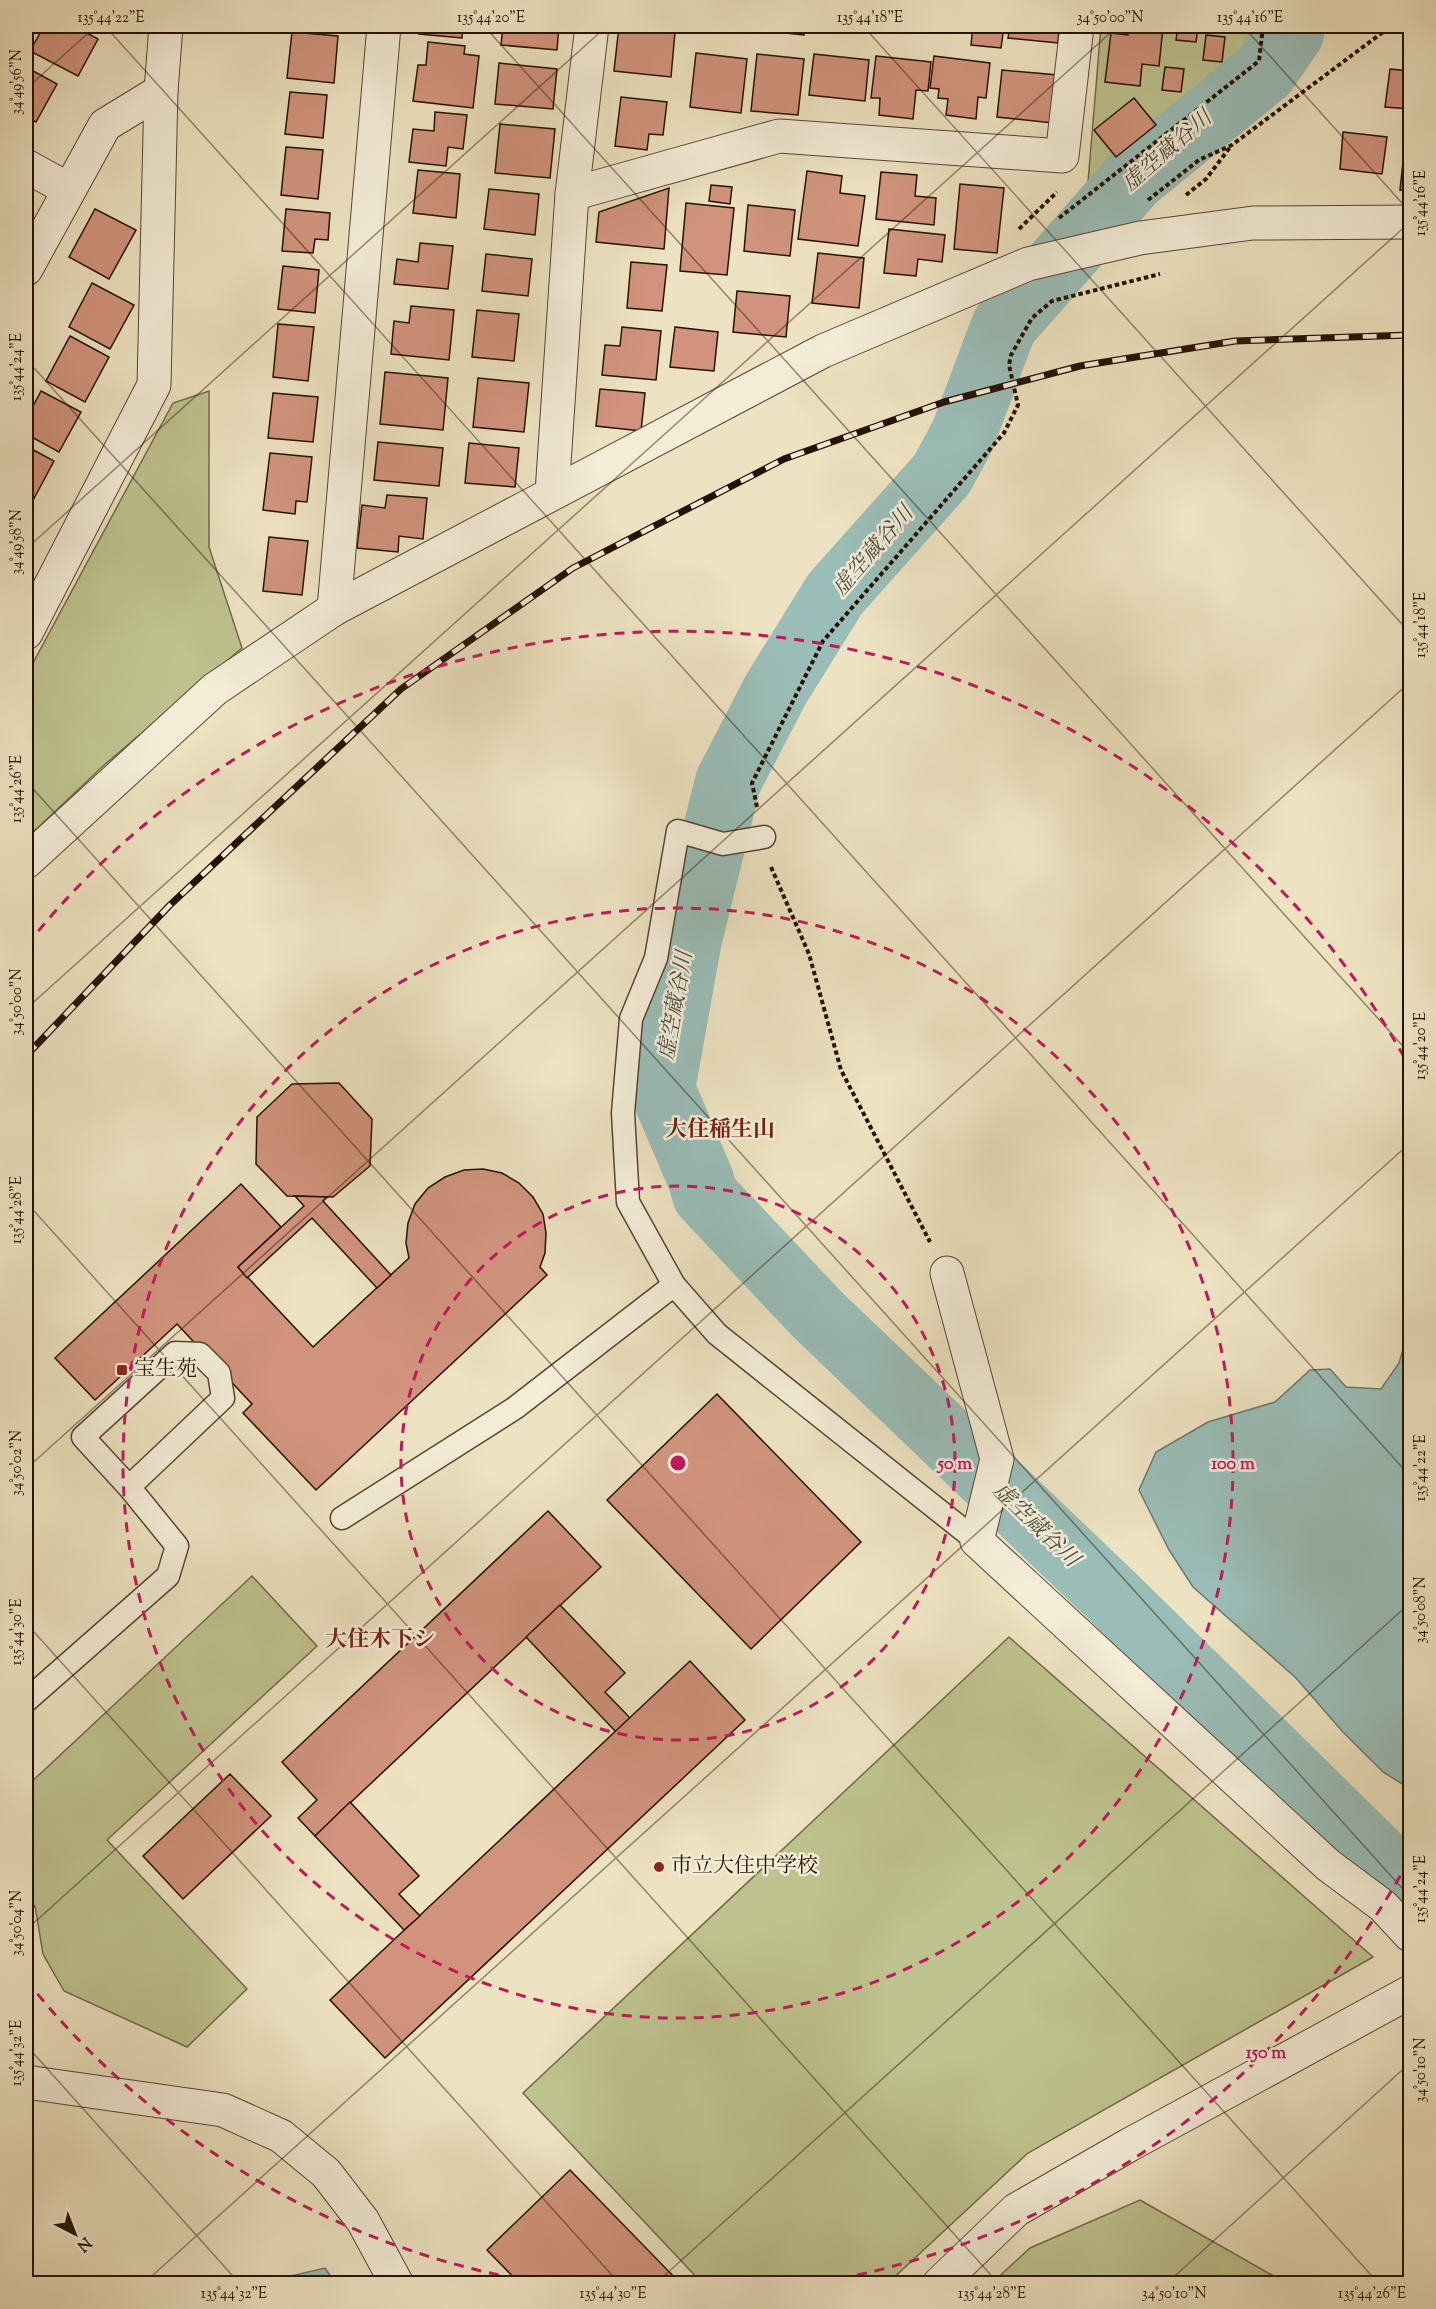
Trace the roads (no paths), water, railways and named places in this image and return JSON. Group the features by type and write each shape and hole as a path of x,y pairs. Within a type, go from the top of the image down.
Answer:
{"street":[{"path":"26,633 154,385 161,91 166,26"},
{"path":"334,609 384,26"},
{"path":"552,493 572,194 592,26"},
{"path":"572,194 779,136 1062,156 1077,26"},
{"path":"26,268 105,125 161,91"},
{"path":"26,166 68,189"},
{"path":"26,862 215,689 334,609 823,351 1029,264 1140,238 1253,223 1410,222"},
{"path":"947,1273 997,1459 977,1541 1328,1865 1383,1906 1410,1935"},
{"path":"939,2283 1016,2210 1129,2145 1410,1992"},
{"path":"26,2082 223,2110 281,2136 326,2173 363,2221 397,2283"}],"lane":[{"path":"764,837 723,844 678,831 656,958 631,1020 622,1113 628,1202 674,1284 717,1335 977,1541"},
{"path":"342,1518 515,1408 674,1284"},
{"path":"26,1701 168,1576 177,1546 84,1437 176,1353 200,1353 219,1373 223,1398 129,1487"}],"water":[{"path":"1410,1326 1410,1789 1383,1772 1342,1731 1296,1678 1193,1587 1169,1550 1139,1490 1156,1452 1208,1422 1275,1402 1310,1370 1330,1369 1346,1387 1381,1389 1399,1363"},
{"path":"325,2268 335,2283 261,2283"}],"waterway":[{"name":"虚空蔵谷川","path":"1292,26 1291,33 1265,71 1133,179 1004,326 963,435 942,474 835,594 775,691 728,782 689,939 662,1089 701,1180 705,1195 817,1314 1116,1600 1410,1889"}],"railway":[{"path":"26,1056 170,905 401,689 573,568 784,459 944,402 1080,366 1235,341 1410,335"}],"place":[{"name":"宝生苑","path":"122,1370"},
{"name":"市立大住中学校","path":"659,1867"}],"district":[{"name":"大住稲生山","path":"720,1131"},
{"name":"大住木下シ","path":"380,1641"}]}
